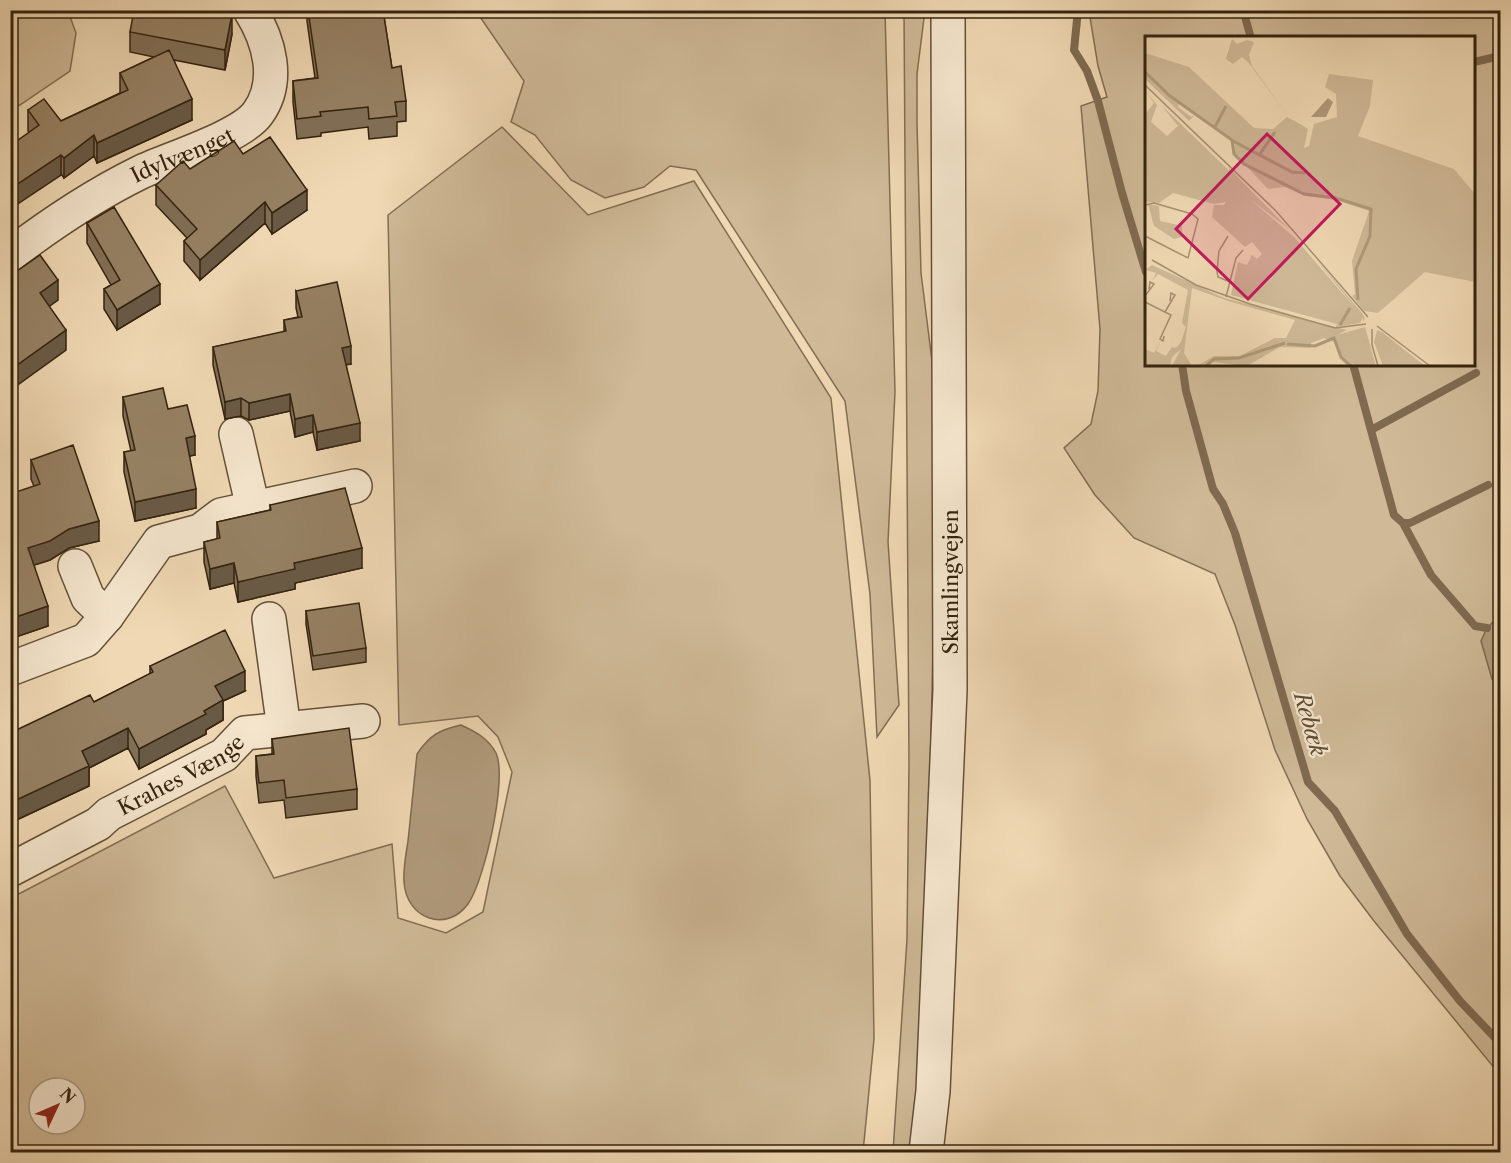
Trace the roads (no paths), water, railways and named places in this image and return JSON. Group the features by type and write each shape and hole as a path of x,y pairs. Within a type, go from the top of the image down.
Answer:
{"street":[{"name":"Idylvænget","path":"10,255 59,217 141,173 243,127 258,113 269,91 271,57 250,10"},
{"name":"Skamlingvejen","path":"926,1152 934,1080 950,690 948,10"},
{"path":"236,434 253,508"},
{"path":"10,669 87,640 107,616 159,542 200,531 221,515 355,486"},
{"path":"75,566 88,598 107,616"},
{"path":"269,619 284,729"},
{"name":"Krahes Vænge","path":"10,870 98,824 109,813 224,755 245,733 363,721"}],"waterway":[{"name":"Rebæk","path":"1078,10 1074,50 1087,71 1098,101 1145,269"},
{"path":"1243,10 1250,36"},
{"path":"1475,62 1500,56"},
{"name":"Rebæk","path":"1182,366 1186,391 1213,489 1223,504 1235,533 1308,782 1335,811 1407,934 1460,1001 1500,1043"},
{"path":"1354,366 1394,515 1403,523 1431,575 1475,626 1487,628"},
{"path":"1371,430 1476,373"},
{"path":"1403,523 1410,523 1488,485"}]}
